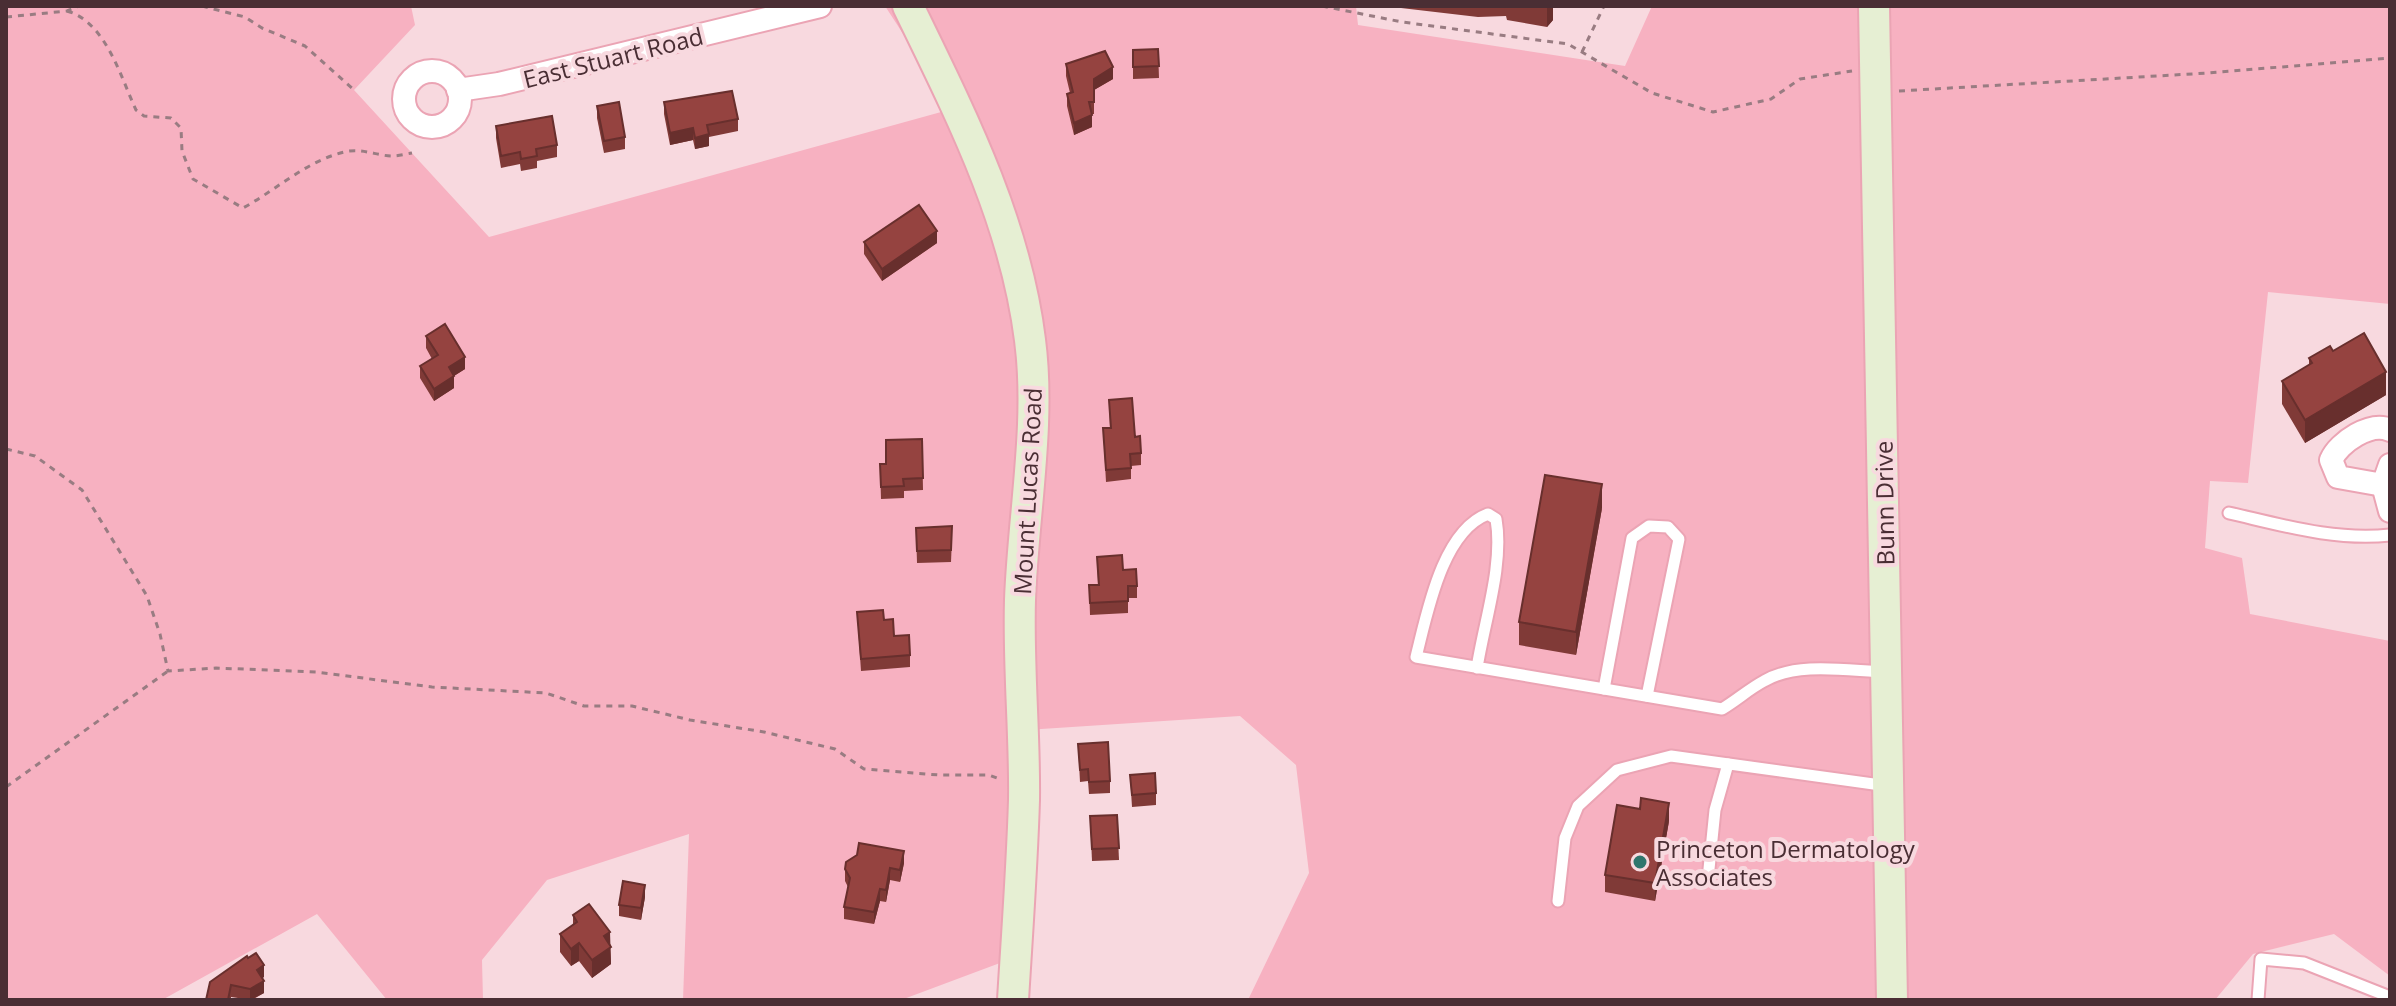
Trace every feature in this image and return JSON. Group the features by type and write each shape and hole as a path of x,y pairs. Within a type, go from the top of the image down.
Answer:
{"street":[{"name":"East Stuart Road","path":"458,90 499,84 820,6"},
{"name":"Mount Lucas Road","path":"908,6 965,122 988,177 1014,262 1030,340 1032,413 1020,602 1024,798 1013,1000"},
{"name":"Bunn Drive","path":"1874,6 1869,81 1887,672 1892,1000"},
{"path":"2390,430 2370,428 2339,447 2331,460 2338,477 2386,475 2390,511"}],"lane":[{"path":"2229,513 2312,532 2350,537 2390,535"},
{"path":"1477,668 1496,568 1496,519 1488,514 1473,520 1437,573 1416,657 1477,668 1722,709 1764,681 1786,673 1817,670 1887,672"},
{"path":"1604,689 1632,538 1649,526 1668,527 1679,539 1647,696"},
{"path":"1558,901 1565,838 1578,806 1617,770 1671,756 1889,786"},
{"path":"1709,869 1715,810 1728,764"},
{"path":"2258,1000 2261,959 2304,963 2390,997"}],"path":[{"path":"6,17 67,11 79,6"},
{"path":"202,6 245,17 262,28 305,46 354,90"},
{"path":"1322,6 1402,22 1568,44 1652,93 1713,112 1771,99 1800,79 1869,81 2208,73 2390,58"},
{"path":"1582,52 1604,6"},
{"path":"67,11 83,19 102,39 136,110 144,116 171,118 181,128 182,151 193,179 243,208 267,195 294,174 349,151 372,151 391,156 412,153"},
{"path":"6,449 35,456 82,490 147,596 168,671"},
{"path":"6,787 168,671 216,668 316,672 432,687 546,693 584,706 632,706 690,720 764,732 835,749 864,769 989,775 1005,781"}],"shaded area":[{"path":"6,6 411,6 415,25 354,90 489,237 952,109 885,6 1356,6 1358,25 1625,66 1652,6 2390,6 2390,304 2268,292 2248,483 2210,481 2205,548 2242,558 2250,614 2390,641 2390,976 2334,934 2253,954 2215,1000 1248,1000 1309,873 1296,765 1240,716 1026,730 1016,957 901,1000 683,1000 689,834 547,880 482,960 483,1000 387,1000 317,914 162,1000 6,1000"}],"building":[{"path":"1158,49 1159,66 1133,67 1133,50"},
{"path":"1105,51 1113,67 1094,79 1094,102 1089,102 1092,115 1074,123 1067,94 1073,92 1066,64"},
{"path":"732,91 738,119 707,125 709,134 695,138 693,128 670,133 664,102"},
{"path":"619,102 625,137 604,141 597,106"},
{"path":"552,116 557,145 536,149 537,156 521,159 520,152 501,156 496,126"},
{"path":"919,205 937,231 882,269 864,242"},
{"path":"445,324 465,357 449,367 454,376 434,389 420,366 438,355 426,336"},
{"path":"2364,333 2386,372 2305,420 2282,381 2312,363 2309,358 2330,346 2333,351"},
{"path":"1132,398 1135,437 1140,436 1141,453 1130,454 1131,468 1106,470 1103,428 1111,428 1109,400"},
{"path":"922,439 923,478 903,479 904,486 881,487 880,464 886,464 886,440"},
{"path":"1545,475 1602,484 1576,632 1519,622"},
{"path":"952,526 951,550 917,551 916,528"},
{"path":"1122,555 1123,570 1136,569 1137,586 1128,586 1128,601 1090,603 1089,585 1099,585 1097,557"},
{"path":"883,610 884,620 893,619 894,636 909,635 910,655 861,659 857,612"},
{"path":"1108,742 1110,781 1089,782 1088,769 1080,770 1078,744"},
{"path":"1155,773 1156,793 1132,795 1130,775"},
{"name":"Princeton Dermatology Associates","path":"1641,798 1669,803 1655,883 1605,875 1617,805 1640,809"},
{"path":"1117,815 1119,848 1092,849 1090,816"},
{"path":"859,843 904,851 900,870 890,868 886,890 880,889 874,912 844,907 850,878 845,869 846,862 857,855"},
{"path":"623,881 645,885 641,908 619,905"},
{"path":"589,904 610,932 604,936 611,947 592,960 579,943 571,949 560,934 577,922 573,915"},
{"path":"256,953 264,965 257,970 264,981 250,989 231,985 228,1000 206,1000 210,982"}],"place":[{"name":"Princeton Dermatology Associates","path":"1640,862"}]}
